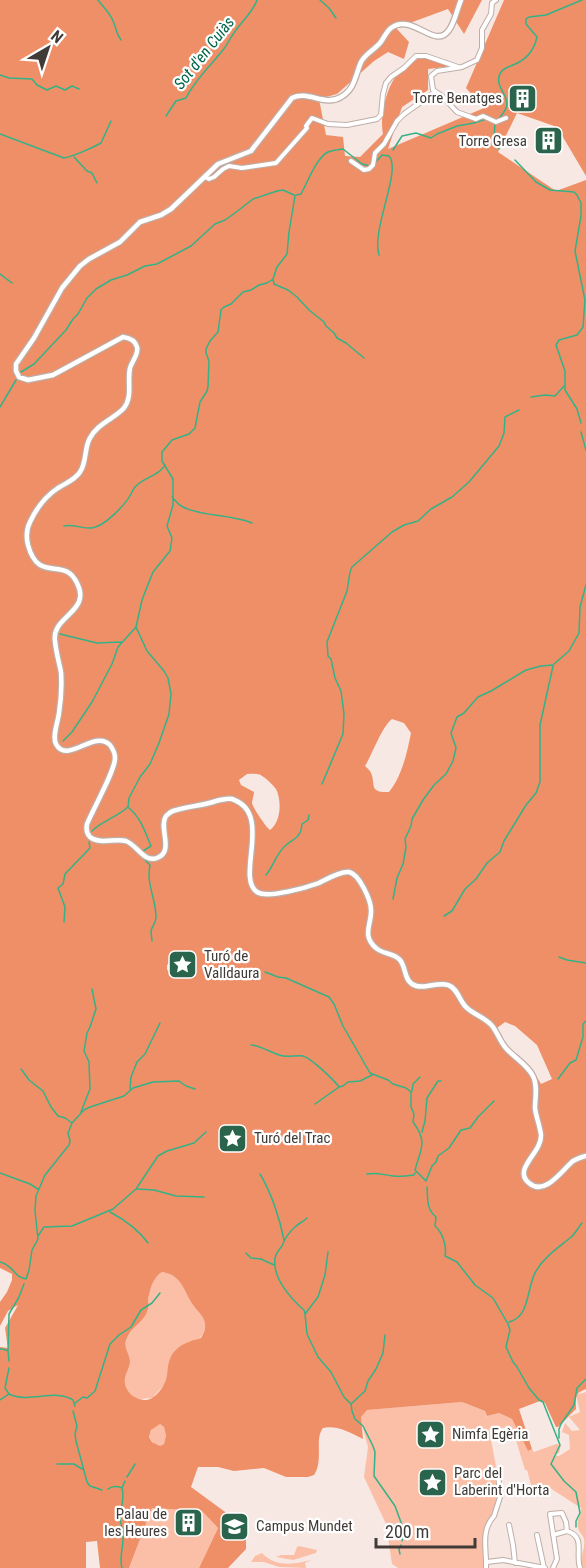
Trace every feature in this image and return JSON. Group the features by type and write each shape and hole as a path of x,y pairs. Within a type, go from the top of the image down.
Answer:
{"street":[{"path":"461,0 446,34 434,36 410,24 393,27 364,57 353,85 345,95 332,101 304,95 294,97 251,151 222,162 171,209 140,222 120,242 80,266 62,288 16,367 19,377 30,380 61,371 121,338 132,339 137,349 130,371 129,395 126,404 94,431 88,441 80,473 47,497 34,514 27,530 27,540 34,561 42,566 69,573 76,581 80,591 77,607 60,622 54,638 61,679 55,738 59,748 68,751 95,741 103,741 112,748 115,756 111,772 87,824 87,833 90,837 97,840 126,841 134,845 146,857 154,859 164,851 166,843 163,823 169,813 232,799 243,805 251,821 253,833 250,879 253,888 258,893 291,891 309,887 343,872 354,874 371,908 368,930 374,946 381,952 399,959 408,979 414,985 445,984 452,987 465,1006 491,1024 503,1046 533,1076 536,1084 536,1112 541,1137 538,1149 525,1167 524,1174 527,1181 535,1186 548,1184 574,1161 586,1156"},
{"path":"496,0 492,3 491,14 482,30 480,56 473,63 462,67 433,73 431,81 433,90 457,112 476,119 483,116 489,117 496,122 506,118"},
{"path":"205,177 212,178 229,166 242,168 276,163 312,118 328,124 347,125 376,120 381,115 386,83 416,56 426,56 458,67"},
{"path":"351,161 364,170 369,169 373,165 375,153 384,144 397,122 404,114 435,92"},
{"path":"486,1568 485,1530 494,1516 500,1497 498,1470"},
{"path":"553,1568 557,1559 550,1514 562,1513 567,1531"},
{"path":"509,1525 515,1563"},
{"path":"554,1535 571,1531 580,1540 578,1561 580,1568"},
{"path":"487,1562 503,1560 544,1568 537,1535"}],"shaded area":[{"path":"0,0 482,0 464,34 448,9 396,28 409,42 404,59 388,52 374,61 337,94 319,99 326,135 343,137 345,156 360,157 383,134 382,117 389,89 398,74 408,64 424,56 453,66 428,69 428,90 402,107 388,149 484,108 466,88 504,0 586,0 586,176 557,127 517,113 498,152 556,191 586,180 586,1389 578,1394 576,1409 558,1427 545,1403 540,1401 519,1409 532,1449 528,1451 512,1419 499,1413 487,1416 485,1411 462,1402 367,1410 361,1417 363,1439 339,1429 323,1428 319,1438 317,1469 314,1475 308,1477 286,1477 264,1468 234,1471 218,1467 198,1467 191,1487 232,1517 231,1523 246,1526 246,1549 228,1568 199,1568 218,1528 202,1511 152,1508 129,1568 100,1568 97,1541 86,1542 86,1568 0,1568 0,1347 8,1348 5,1328 18,1305 8,1311 0,1326 0,1302 7,1292 12,1274 0,1268","holes":["392,719 404,723 411,733 401,772 389,792 382,792 375,789 371,772 365,766","247,774 257,774 265,778 276,789 279,811 276,822 270,830 253,805 254,792 241,785 239,780","187,950 191,965 186,970 174,973 167,970 167,965 180,952","505,1022 515,1026 537,1045 552,1079 541,1084 535,1074 507,1047 497,1028","162,1272 178,1280 205,1322 205,1329 201,1338 182,1345 173,1353 161,1389 152,1398 144,1400 133,1396 127,1390 125,1378 130,1361 126,1342 129,1334 147,1313 148,1297 157,1276","160,1424 164,1427 166,1436 164,1444 160,1446 152,1442 149,1437 151,1430"]},
{"path":"162,1272 174,1276 182,1284 193,1305 204,1319 205,1329 200,1338 184,1344 172,1355 165,1384 152,1398 141,1399 127,1391 125,1385 130,1361 125,1347 127,1337 148,1310 148,1297 154,1279"},
{"name":"Parc del Laberint d'Horta","path":"586,1392 586,1568 583,1568 581,1560 584,1539 578,1524 581,1508 550,1488 533,1492 512,1427 489,1429 500,1488 495,1512 485,1529 485,1568 398,1568 392,1564 386,1524 364,1477 368,1447 360,1417 366,1410 462,1402 485,1411 487,1418 487,1416 499,1413 512,1419 528,1451 532,1449 534,1452 556,1444 561,1445 559,1453 553,1455 559,1456 570,1449 569,1435 562,1432 565,1423 572,1431 580,1430 569,1417 580,1412 576,1395"},
{"path":"160,1424 164,1427 166,1437 164,1444 160,1446 152,1441 150,1432"},
{"path":"152,1508 202,1511 218,1528 199,1568 129,1568"},
{"path":"299,1546 317,1550 316,1553 293,1560 276,1557 294,1555"},
{"path":"262,1553 279,1563 312,1560 305,1563 306,1568 279,1567 264,1562 251,1562 255,1556"}],"waterway":[{"path":"98,0 112,18 121,40"},
{"name":"Sot d'en Cuiàs","path":"166,116 176,101 186,98 198,79 225,48 257,0"},
{"path":"320,0 336,18"},
{"path":"498,120 507,103 499,82 501,72 526,58 536,42 537,37 526,24 526,19 546,15 582,0"},
{"path":"0,75 9,78 32,79 37,85 47,90 56,86 65,90 72,86 79,89"},
{"path":"393,150 402,136 416,133 431,138 457,126 486,119"},
{"path":"0,134 64,158 101,143 111,121"},
{"path":"495,124 494,137 499,149"},
{"path":"296,195 301,194 316,165 328,152 343,149 362,164 370,166"},
{"path":"374,164 382,155 389,156"},
{"path":"379,255 379,231 392,174 392,163 389,156"},
{"path":"74,157 87,171 92,173 97,183"},
{"path":"515,160 536,182 550,190 574,192 581,203 575,251 585,300 583,327 577,335 559,340 556,345 565,371 565,390 577,409 581,423"},
{"path":"21,372 34,364 66,330 87,298 96,289 145,266 157,264 191,246 215,224 225,220 253,199 283,190 294,195"},
{"path":"63,741 72,732 92,702 112,664 118,647 136,627 142,600 153,572 170,551 172,538 167,526 173,505 173,479 162,461 162,452 172,440 189,434 195,428 200,402 208,387 209,361 206,349 218,332 221,310 243,292 273,279 277,267 287,254 295,196"},
{"path":"0,274 12,283"},
{"path":"273,279 274,284 297,297 324,322 337,338 364,358"},
{"path":"0,407 16,380"},
{"path":"531,397 555,396 564,386"},
{"path":"322,784 343,734 344,714 341,691 328,656 327,642 347,591 352,567 392,532 418,521 469,482 499,446 504,433 505,417 519,410"},
{"path":"581,432 586,450"},
{"path":"64,526 92,528 103,523 128,499 135,487 159,472 165,465"},
{"path":"172,497 180,505 191,510 252,523"},
{"path":"554,664 569,651 579,633 580,607 586,585"},
{"path":"92,831 128,807 129,798 150,764 169,714 171,694 168,678 147,651 136,627"},
{"path":"60,634 97,643 121,642"},
{"path":"393,899 397,878 403,864 405,839 412,819 423,800 446,774 453,761 456,748 451,733 457,717 464,713 478,697 526,670 553,665"},
{"path":"444,916 452,911 465,889 476,879 487,863 500,852 504,841 536,793 540,782 540,725 553,666"},
{"path":"129,808 140,821 151,846 143,851"},
{"path":"266,875 282,849 299,835 302,824 308,820 309,815"},
{"path":"64,922 65,907 58,888 63,884 65,874 90,848 89,842"},
{"path":"141,856 150,865 149,879 156,917 151,931 152,941"},
{"path":"559,957 586,963"},
{"path":"265,972 286,978 329,997 370,1073 411,1092 413,1122 422,1140 415,1170 426,1181 438,1156 449,1148 461,1130 470,1128 494,1101"},
{"path":"81,1112 90,1089 89,1062 84,1051 87,1033 96,1009 92,989"},
{"path":"558,1079 570,1063 576,1060 583,1037 583,1024 586,1021"},
{"path":"130,1089 131,1077 137,1062 145,1054 160,1023"},
{"path":"251,1045 282,1056 303,1056 339,1087 372,1075"},
{"path":"21,1069 29,1080 43,1091 58,1116 72,1123"},
{"path":"412,1091 413,1084 420,1077"},
{"path":"0,1262 26,1279 32,1250 38,1239 36,1196 45,1175 69,1145 68,1133 72,1123 84,1110 124,1096 133,1088 153,1082 179,1081 195,1089"},
{"path":"422,1132 427,1098 438,1081 441,1081"},
{"path":"315,1104 339,1087"},
{"path":"38,1236 44,1227 72,1226 113,1209 136,1189 158,1156 194,1143 206,1132"},
{"path":"0,1173 38,1189"},
{"path":"367,1174 401,1176 415,1173"},
{"path":"260,1174 275,1206 284,1240"},
{"path":"427,1187 429,1207 436,1217 435,1226 444,1240 445,1256 457,1262 475,1285 493,1298 510,1330 506,1347 513,1362 529,1388 543,1402 560,1445 551,1464 576,1492 580,1513 576,1527"},
{"path":"137,1189 154,1190 176,1196 204,1197"},
{"path":"110,1212 131,1225 148,1243"},
{"path":"307,1218 287,1235 275,1258 276,1272 288,1293 304,1310 307,1334 318,1357 331,1372 344,1397 351,1404 355,1419 363,1426 373,1446 374,1476 395,1506 402,1525 402,1541"},
{"path":"509,1322 516,1319 524,1309 533,1276 539,1266 572,1236 582,1223"},
{"path":"305,1314 318,1297 325,1275 328,1252"},
{"path":"246,1253 251,1258 261,1259 274,1265"},
{"path":"9,1361 9,1314 24,1284"},
{"path":"75,1403 83,1397 87,1398 95,1391 110,1344 131,1327 141,1310 152,1303 160,1293"},
{"path":"351,1404 365,1391 376,1369 383,1353 385,1335"},
{"path":"0,1349 8,1351"},
{"path":"9,1368 5,1388 9,1394 17,1397 58,1395 73,1400 75,1406"},
{"path":"559,1438 559,1429 574,1405 577,1388 586,1379"},
{"path":"0,1400 9,1394"},
{"path":"73,1411 77,1426 76,1441 87,1482 90,1486 102,1490"},
{"path":"57,1464 74,1464 82,1469"},
{"path":"127,1477 135,1464"},
{"path":"122,1488 125,1481"},
{"path":"108,1489 118,1487 122,1488 123,1492 120,1516 123,1537 122,1568"},
{"path":"400,1554 401,1545"}],"place":[{"name":"Torre Benatges","path":"523,98"},
{"name":"Torre Gresa","path":"548,141"},
{"name":"Turó de Valldaura","path":"183,965"},
{"name":"Turó del Trac","path":"233,1138"},
{"name":"Nimfa Egèria","path":"431,1434"},
{"name":"Parc del Laberint d'Horta","path":"433,1482"},
{"name":"Palau de les Heures","path":"188,1523"},
{"name":"Campus Mundet","path":"235,1526"}]}
